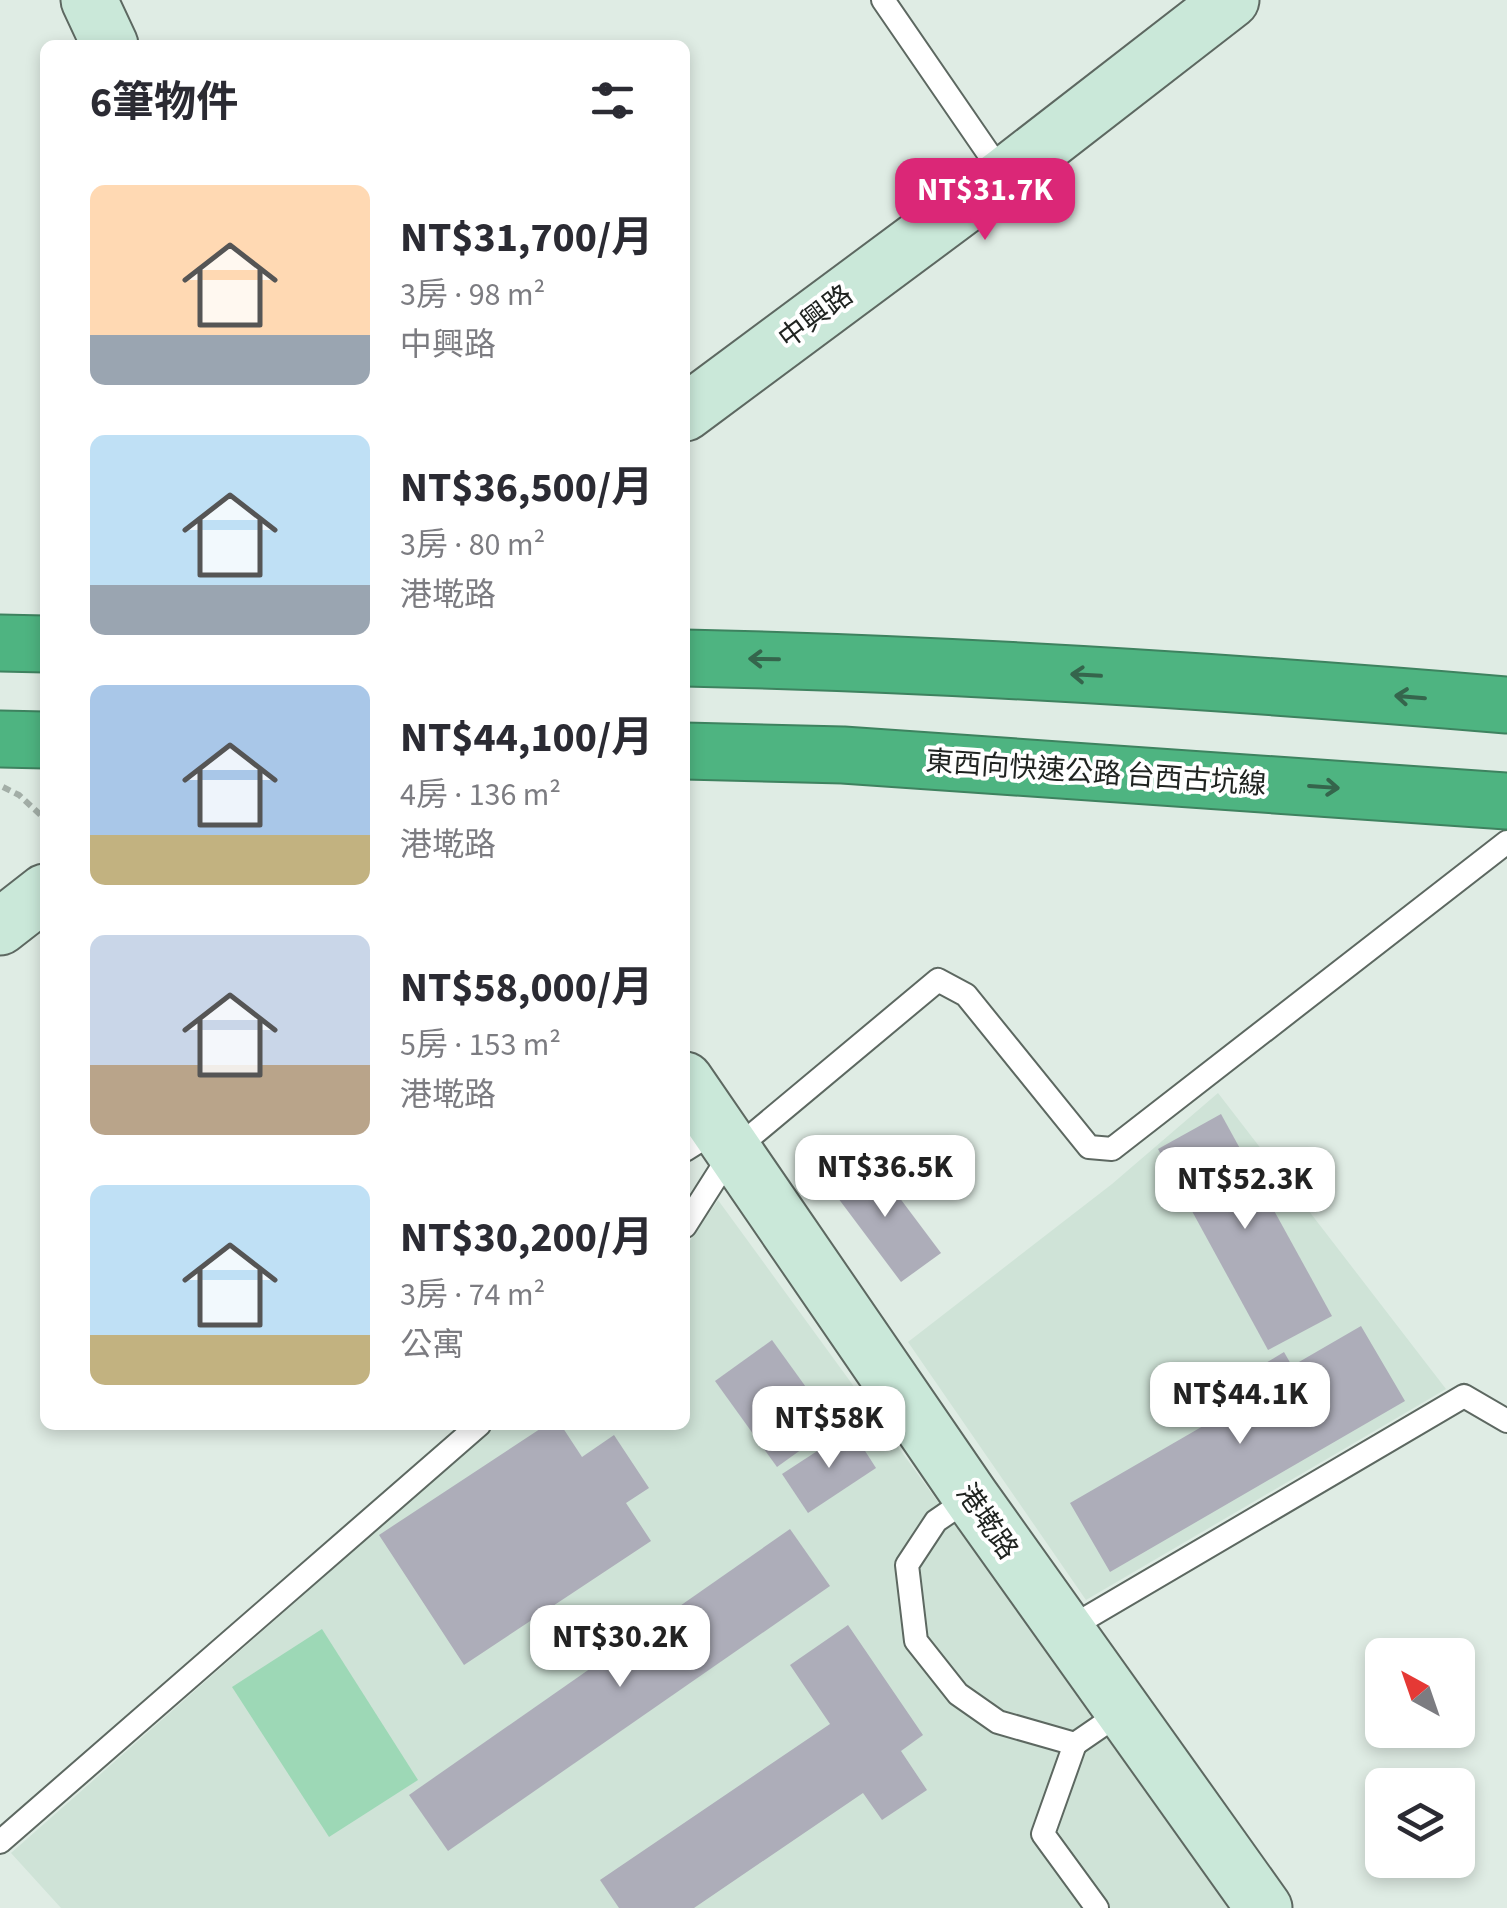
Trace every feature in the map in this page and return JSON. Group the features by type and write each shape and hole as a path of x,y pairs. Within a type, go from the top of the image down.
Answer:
{"highway":[{"path":"0,643 40,644"},
{"path":"690,658 844,661 1302,688 1507,705"},
{"path":"0,739 40,740"},
{"name":"東西向快速公路 台西古坑線","path":"690,751 843,755 1507,801"}],"street":[{"path":"88,0 108,40"},
{"name":"中興路","path":"690,409 1004,176 1231,0"},
{"path":"0,927 40,896"},
{"name":"港墘路","path":"690,1092 711,1144 971,1498 1264,1908"}],"lane":[{"path":"883,0 1004,176"},
{"path":"690,1210 711,1144 938,980 966,994 1089,1147 1112,1148 1506,842"},
{"path":"1066,1630 1464,1396 1507,1421"},
{"path":"0,1842 472,1430"},
{"path":"971,1498 936,1521 908,1565 916,1641 958,1694 998,1722 1075,1744"},
{"path":"1097,1908 1043,1834 1075,1744 1124,1711"}],"path":[{"path":"0,786 19,794 40,814"}],"shaded area":[{"path":"1218,1093 1446,1389 1086,1600 908,1342 1112,1184"},
{"path":"718,1200 1234,1908 61,1908 11,1853 490,1430 690,1430 690,1241"}],"green space":[{"path":"322,1629 418,1780 329,1837 232,1687"}],"building":[{"path":"1221,1114 1332,1316 1268,1350 1158,1149"},
{"path":"869,1157 941,1253 901,1282 829,1186"},
{"path":"1361,1326 1405,1401 1110,1572 1070,1503 1255,1396 1244,1376 1284,1352 1292,1366"},
{"path":"772,1340 834,1426 777,1467 715,1381"},
{"path":"851,1429 876,1468 808,1513 782,1474"},
{"path":"538,1430 564,1430 582,1457 614,1435 649,1488 626,1503 651,1541 464,1665 379,1535"},
{"path":"790,1529 830,1586 448,1851 409,1795"},
{"path":"848,1625 923,1735 901,1751 927,1790 882,1820 863,1793 694,1908 619,1908 600,1880 830,1724 790,1665"}]}
